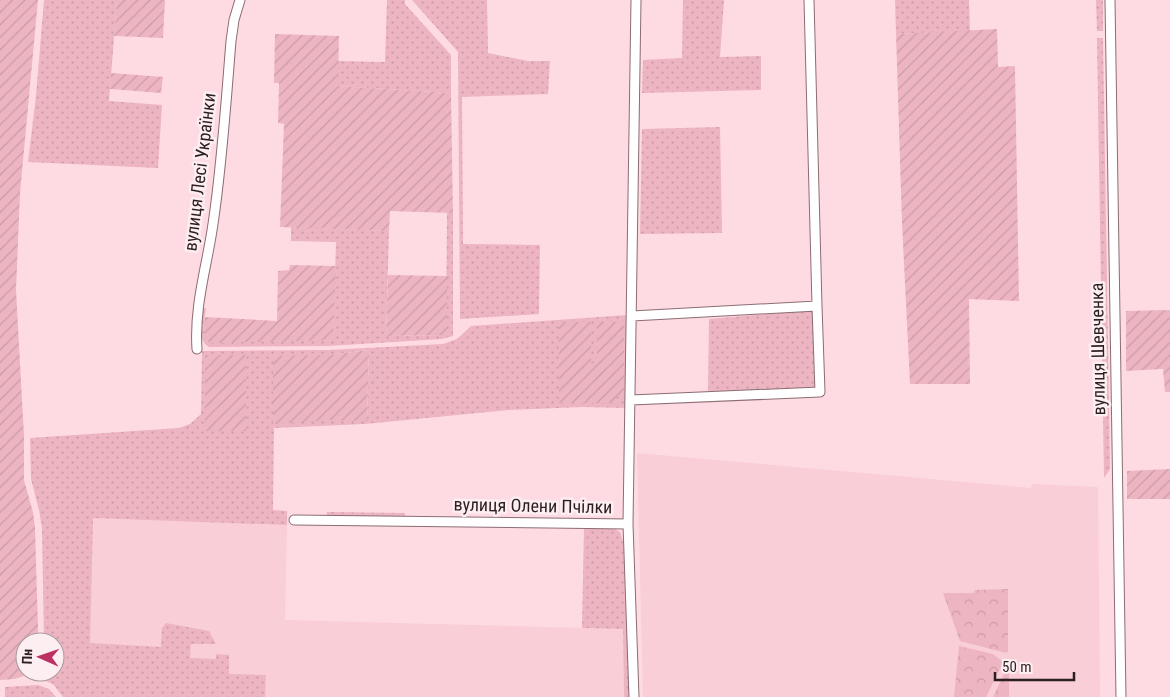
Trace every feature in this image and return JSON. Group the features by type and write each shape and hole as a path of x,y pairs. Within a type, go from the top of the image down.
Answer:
{"street":[{"name":"вулиця Лесі Українки","path":"197,349 196,331 199,295 213,225 231,41 234,20 240,0"},
{"path":"628,524 636,0"},
{"path":"631,400 820,392 809,0"},
{"name":"вулиця Шевченка","path":"1110,0 1120,697"},
{"path":"632,316 817,306"},
{"name":"вулиця Олени Пчілки","path":"294,520 628,524 634,697"}],"shaded area":[{"path":"637,453 1031,488 1032,484 1098,487 1100,697 643,697"},
{"path":"92,517 287,525 285,620 623,629 624,697 88,697"}],"green space":[{"path":"0,0 38,0 20,193 16,290 24,436 24,480 33,512 35,528 38,629 38,632 15,632 15,678 0,680"},
{"path":"44,0 117,0 109,101 162,105 158,168 28,162"},
{"path":"117,0 165,0 163,38 114,36"},
{"path":"387,0 405,0 405,4 451,55 451,93 338,86 338,61 385,62"},
{"path":"412,0 487,0 488,53 528,61 550,61 548,94 462,97 463,244 540,245 539,314 460,319 458,52"},
{"path":"683,0 724,0 720,57 761,56 761,90 642,93 643,60 682,58"},
{"path":"895,0 969,0 970,31 896,34"},
{"path":"1096,0 1103,0 1103,31 1097,31"},
{"path":"997,29 998,67 1015,66 1019,301 969,299 970,384 910,384 902,223 896,34"},
{"path":"275,34 339,36 338,86 451,93 453,213 390,211 389,231 280,227 284,124 278,123 279,83 274,83"},
{"path":"1097,38 1103,38 1110,469 1104,478"},
{"path":"111,73 163,77 161,93 110,89"},
{"path":"720,127 722,233 640,234 642,129"},
{"path":"447,213 453,213 453,336 442,339 328,346 209,347 202,340 200,330 201,308 206,308 203,330 333,340 336,242 291,241 291,227 389,231 386,336 446,335"},
{"path":"290,265 336,266 333,340 209,343 203,330 205,317 277,321 278,271 289,270"},
{"path":"388,275 447,276 447,335 386,336"},
{"path":"813,310 815,387 708,392 709,319"},
{"path":"1170,310 1170,392 1165,392 1163,369 1126,371 1126,311"},
{"path":"627,315 627,408 582,407 509,410 365,424 274,428 273,510 287,511 287,525 93,518 90,643 161,647 162,628 166,623 209,631 216,644 191,644 190,658 216,659 216,654 229,655 229,674 266,675 265,697 63,697 53,684 48,682 65,682 65,632 44,632 42,528 31,479 30,438 179,428 190,424 201,414 202,351 328,350 443,344 457,339 471,326","holes":["559,322 591,322 591,363 597,363 616,397 616,403","369,350 367,420 330,420 329,355"]},
{"path":"559,322 591,322 591,363 597,363 597,322 624,322 624,397 616,397 616,403 559,403"},
{"path":"369,350 367,421 330,420 273,424 273,356 329,355"},
{"path":"205,355 246,355 246,431 205,431"},
{"path":"1170,469 1170,499 1127,499 1127,471"},
{"path":"327,512 405,513 405,519 326,518"},
{"path":"584,527 615,529 620,532 623,541 627,578 630,697 624,697 623,629 582,628"},
{"path":"1008,589 1008,651 1006,653 960,641 943,593 974,593 975,590"},
{"path":"959,646 993,654 1002,661 1002,665 986,697 954,697"},
{"path":"1009,663 1009,697 993,697"},
{"path":"38,685 49,689 56,697 5,697 5,687"}]}
